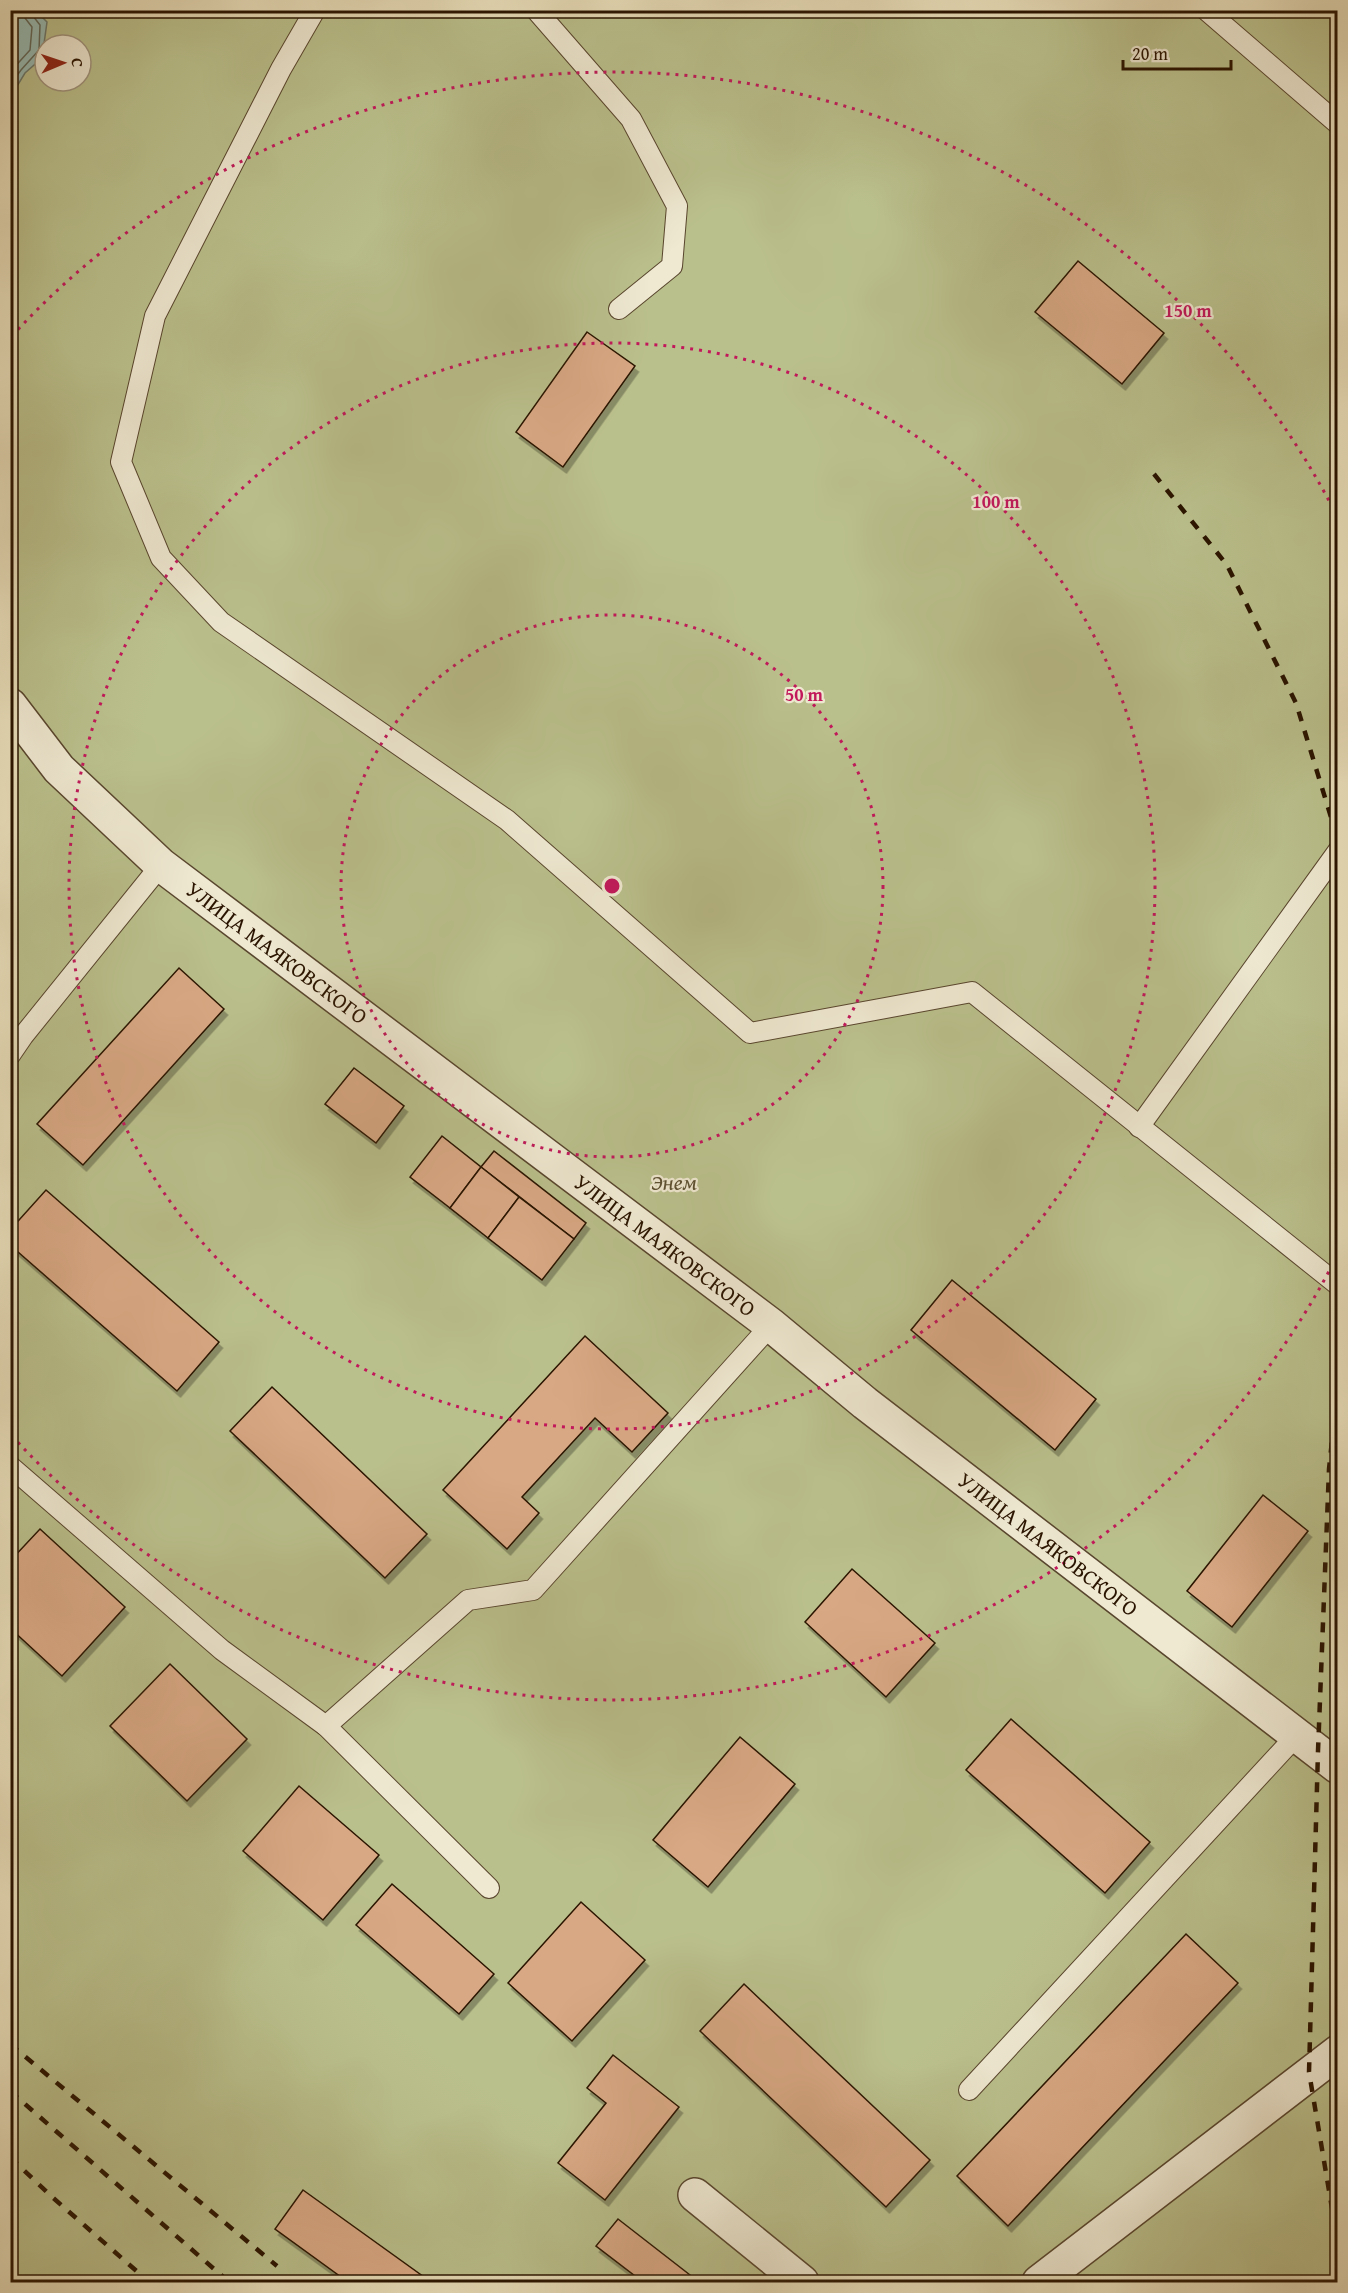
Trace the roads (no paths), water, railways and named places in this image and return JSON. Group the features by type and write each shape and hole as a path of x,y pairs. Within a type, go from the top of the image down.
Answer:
{"street":[{"name":"УЛИЦА МАЯКОВСКОГО","path":"10,705 59,769 160,865 771,1325 865,1403 1338,1767"},
{"path":"1039,2283 1338,2052"},
{"path":"695,2195 801,2283"}],"lane":[{"path":"315,10 281,69 155,316 121,462 161,558 221,622 507,820 750,1033 972,993 1338,1285"},
{"path":"536,10 631,119 677,206 672,266 619,309"},
{"path":"1206,10 1338,124"},
{"path":"1139,1127 1338,850"},
{"path":"10,1055 160,865"},
{"path":"326,1726 468,1600 533,1590 771,1325"},
{"path":"10,1466 222,1650 326,1726 489,1888"},
{"path":"969,2090 1296,1736"}],"water":[{"path":"11,10 36,11 47,22 45,33 33,33 33,66 25,73 11,96"}],"railway":[{"path":"1154,474 1227,565 1296,703 1338,840"},
{"path":"1338,1383 1329,1469 1309,2072 1338,2244"},
{"path":"10,2044 277,2266"},
{"path":"10,2091 229,2282"},
{"path":"10,2157 149,2282"}],"park label":[{"name":"Энем","path":"674,1182"}]}
